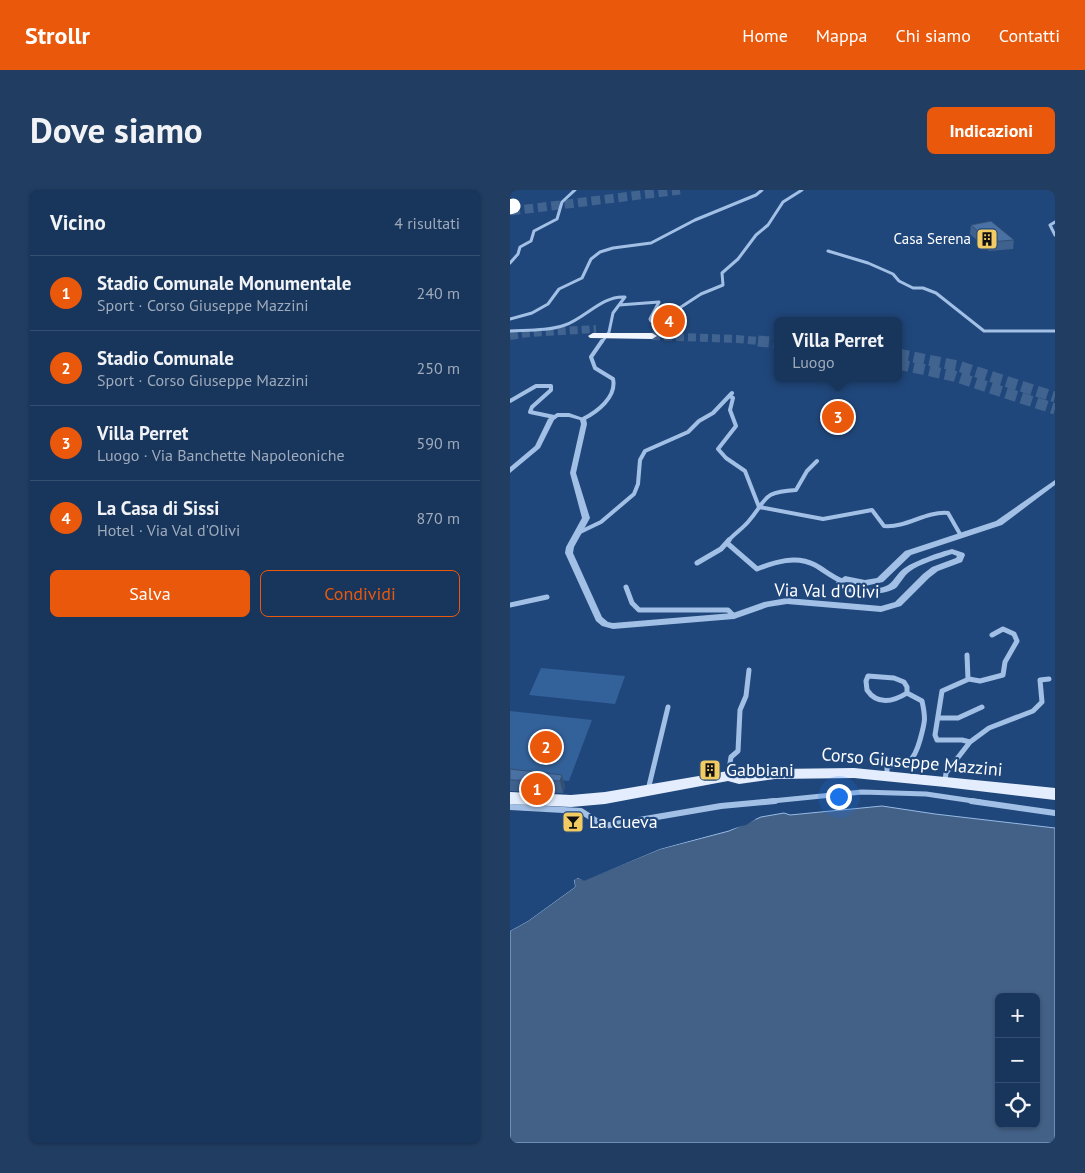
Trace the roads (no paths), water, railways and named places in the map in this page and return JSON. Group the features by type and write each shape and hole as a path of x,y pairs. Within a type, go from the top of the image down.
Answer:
{"highway":[{"path":"594,332 653,332"}],"main road":[{"name":"Corso Giuseppe Mazzini","path":"510,798 571,801 605,798 728,776 738,778 813,772 887,775 1055,794"}],"street":[{"path":"510,262 518,254 520,248 531,241 534,231 557,219 564,196 575,190"},
{"path":"510,319 532,313 548,304 559,289 582,278 591,259 600,252 613,248 651,243 695,220 762,190"},
{"path":"619,305 660,302 650,319 651,321 658,322 701,294 722,285 722,273 738,259 756,235 768,225 783,202 802,190"},
{"path":"1055,222 1050,225 1055,235"},
{"path":"828,251 868,263 893,274 899,281 913,288 923,288 936,293 976,327 990,332 1055,331"},
{"path":"510,331 552,330 585,316 615,297 625,298 611,317 610,332 591,357 594,368 615,382 602,408 593,415 583,419 569,414 554,417 530,412 532,407 551,390 551,386 536,386 510,401"},
{"path":"578,533 586,532 608,516 615,514 634,494 637,489 640,456 645,450 688,432 699,421 713,413 731,395 733,398 729,406 736,426 718,449 726,458 745,471 758,507"},
{"path":"510,471 538,447 548,422 554,417"},
{"name":"Via Val d'Olivi","path":"583,419 584,424 574,480 586,515 570,547 569,553 599,619 604,624 619,626 734,616 766,604 787,601 871,609 890,607 905,598 926,576 959,560 960,555 952,551 929,558 910,568 893,586 880,591 845,589 840,586 842,581 849,579 865,583 876,582 884,577 908,553 1005,520 1055,482"},
{"path":"697,563 711,556 727,543 747,523 766,495 780,491 796,490 807,471 817,462"},
{"path":"758,507 823,518 872,510 884,526 891,528 913,524 942,511 948,513 960,534"},
{"path":"727,543 758,569 779,561 797,560 809,562 842,581"},
{"path":"626,587 631,602 639,610 728,610 734,616"},
{"path":"510,605 547,596"},
{"path":"970,742 962,740 937,740 935,735 942,692 968,679 980,681 1003,675 1005,662 1016,641 1014,634 1003,629 992,635"},
{"path":"967,655 968,679"},
{"path":"728,776 732,757 738,752 740,710 746,696 749,670"},
{"path":"868,676 898,678 904,682 908,690 907,693 899,698 881,700 868,694 865,689 866,679 868,676"},
{"path":"945,781 946,773 970,742 990,728 1033,711 1042,702 1040,680 1049,679"},
{"path":"887,775 887,766 899,766 909,762 916,755 920,745 926,720 922,701 907,693"},
{"path":"648,791 668,707"},
{"path":"939,718 958,718 982,707"},
{"path":"510,807 581,811 589,814 596,823 604,826 720,806 862,792 926,794 1055,813"}],"tunnel":[{"path":"511,211 680,190"},
{"path":"510,336 528,333 596,329"},
{"path":"652,336 771,342"},
{"path":"758,341 774,343"},
{"path":"902,355 958,366 1055,397"},
{"path":"902,365 954,376 1055,409"}],"place":[{"name":"Casa Serena","path":"987,239"},
{"name":"La Casa di Sissi","path":"669,321"},
{"name":"Villa Perret","path":"838,417"},
{"name":"Stadio Comunale","path":"546,747"},
{"name":"Gabbiani","path":"710,770"},
{"name":"Stadio Comunale Monumentale","path":"537,789"},
{"name":"La Cueva","path":"573,822"}]}
